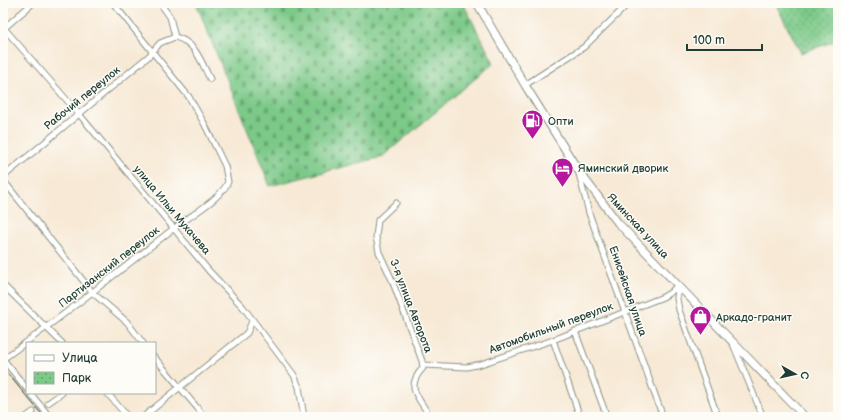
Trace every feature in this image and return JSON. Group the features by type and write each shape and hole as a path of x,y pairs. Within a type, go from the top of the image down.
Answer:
{"main road":[{"name":"Яминская улица","path":"477,3 525,85 578,170 618,223 805,417"}],"street":[{"path":"3,28 33,3"},
{"path":"112,3 152,52"},
{"path":"160,3 170,17 175,37 194,48 210,79"},
{"path":"525,85 584,47 628,3"},
{"name":"улица Ильи Мухачева","path":"3,28 79,114 209,271 243,307 296,378 304,417"},
{"name":"Рабочий переулок","path":"3,179 160,44 175,37"},
{"name":"Партизанский переулок","path":"27,342 93,293 174,228 220,194 226,187 228,181 227,173 204,122 185,92 152,52"},
{"name":"Енисейская улица","path":"578,170 589,213 662,417"},
{"path":"3,179 93,293 127,322 142,342"},
{"name":"3-я улица Авторота","path":"396,202 378,220 376,242 423,365 415,377 414,389 430,417"},
{"path":"3,285 48,327 61,342"},
{"path":"678,285 677,299 679,310 718,417"},
{"name":"Автомобильный переулок","path":"423,365 472,366 553,340 667,295 678,285"},
{"path":"143,417 178,387 247,333 252,321"},
{"path":"575,331 607,417"},
{"path":"553,340 580,417"},
{"path":"731,340 763,417"},
{"name":"Партизанский переулок","path":"3,359 26,343"},
{"path":"3,359 26,388"},
{"path":"156,359 205,417"},
{"path":"31,394 50,417"},
{"path":"48,403 61,394"},
{"path":"108,394 128,417"},
{"path":"26,417 33,412"}],"green space":[{"path":"196,3 463,3 494,63 382,157 270,186"},
{"path":"775,3 838,3 838,40 801,53"}],"tram line":[{"path":"3,368 44,417"}],"place":[{"name":"Опти","path":"533,140"},
{"name":"Яминский дворик","path":"562,188"},
{"name":"Аркадо-гранит","path":"701,336"}]}
